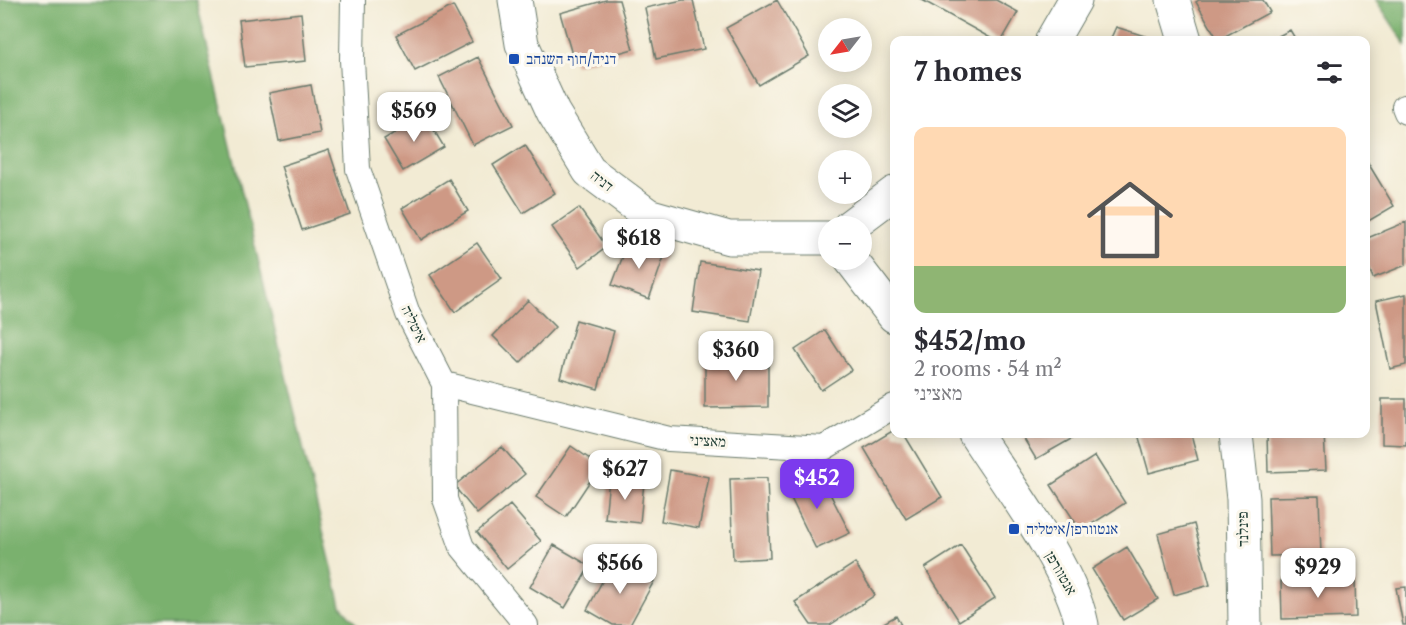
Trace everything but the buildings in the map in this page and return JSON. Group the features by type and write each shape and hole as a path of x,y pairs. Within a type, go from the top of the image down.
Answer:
{"street":[{"name":"איטליה","path":"353,0 352,60 358,169 408,314 444,384 445,499 462,547 526,625"},
{"name":"דניה","path":"515,0 522,44 553,112 589,171 648,215 658,218 729,238 818,238"},
{"path":"1054,36 1075,0"},
{"path":"1173,0 1184,36"},
{"path":"863,216 890,196"},
{"path":"859,270 890,311"},
{"name":"מאציני","path":"444,384 669,439 824,448 890,408"},
{"name":"אנטוורפן","path":"978,438 1038,532 1077,600 1082,625"},
{"name":"פינלנד","path":"1236,438 1243,499 1245,625"}],"green space":[{"path":"0,0 196,0 341,606 357,625 0,625"},
{"path":"1376,0 1406,0 1406,45"}],"place":[{"name":"דניה/חוף השנהב","path":"514,59"},
{"name":"אנטוורפן/איטליה","path":"1014,529"}]}
